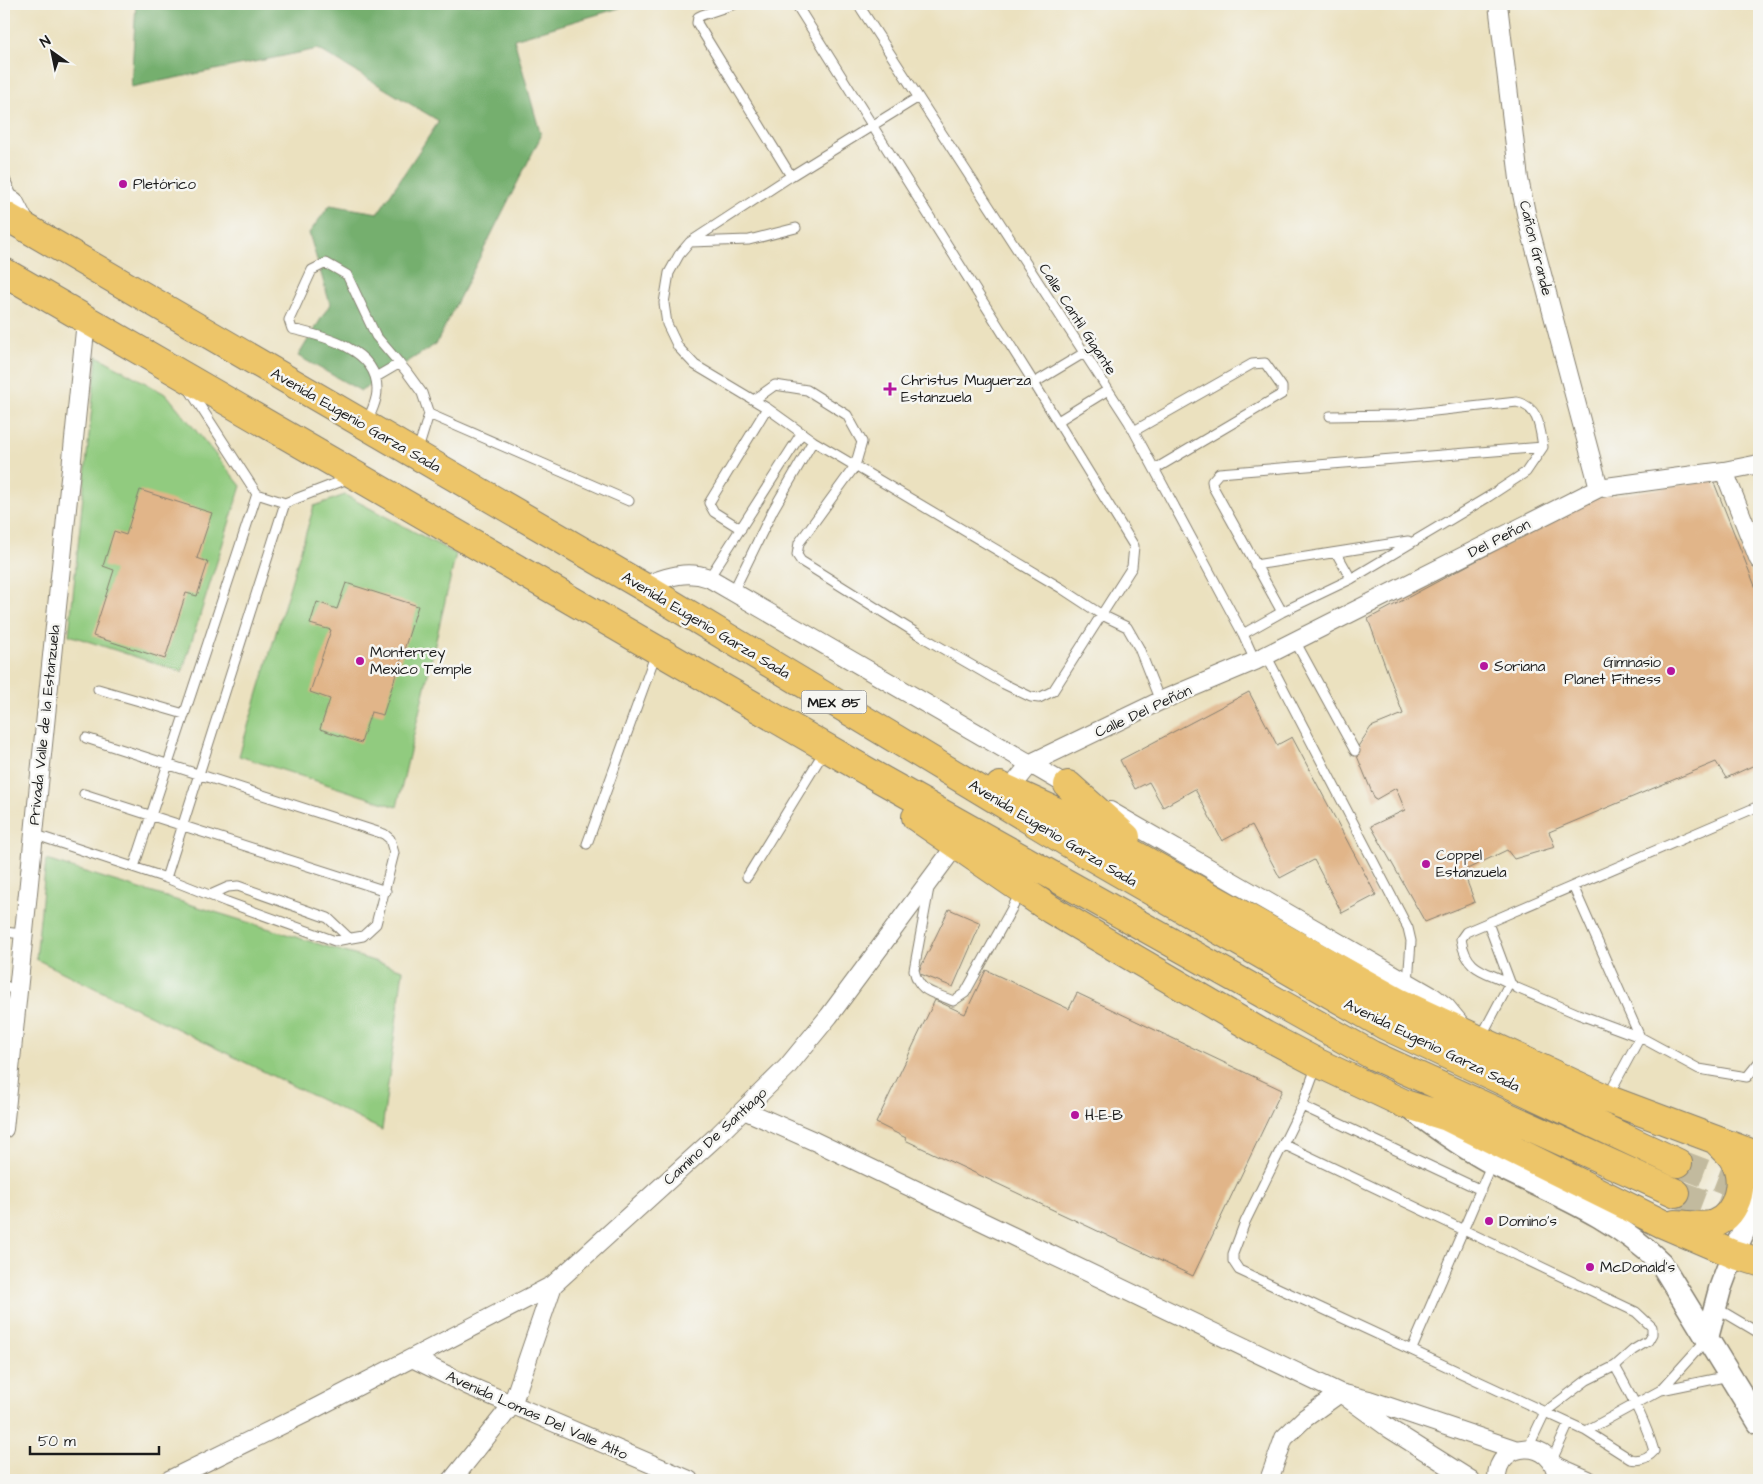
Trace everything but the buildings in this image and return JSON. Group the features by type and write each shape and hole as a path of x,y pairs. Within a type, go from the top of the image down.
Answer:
{"highway":[{"name":"Avenida Eugenio Garza Sada","path":"7,204 29,230 642,586 1080,850 1386,1026 1678,1163"},
{"name":"MEX 85","path":"4,272 180,376 826,748 1372,1055 1676,1193"},
{"path":"932,761 1010,789 1062,814 1398,1002 1607,1100 1759,1156"},
{"path":"878,777 890,798 1050,909 1318,1063 1405,1104 1447,1117 1664,1224 1733,1254 1759,1262"},
{"path":"1068,785 1168,874"},
{"path":"1664,1224 1712,1225 1731,1211 1739,1190 1740,1177 1732,1157 1716,1140"}],"street":[{"name":"Cañon Grande","path":"1498,4 1519,179 1527,218 1599,488"},
{"name":"Privada Valle de la Estanzuela","path":"4,1129 10,989 23,934 86,320"},
{"name":"Del Peñon","path":"1260,658 1599,488 1724,471 1759,464"},
{"path":"1724,471 1759,560"},
{"path":"642,586 677,575 699,575 708,578 1031,763 1408,983 1446,1007 1474,1038"},
{"name":"Calle Del Peñón","path":"1031,763 1160,701 1260,658"},
{"path":"1010,789 1031,763"},
{"name":"Camino De Santiago","path":"169,1480 414,1359 553,1285 744,1110 787,1067 823,1023 956,845"},
{"path":"1405,1104 1439,1130 1492,1163 1597,1214 1642,1243 1662,1263 1759,1423"},
{"path":"744,1110 814,1141 1340,1393 1390,1429 1471,1480"},
{"path":"1708,1338 1715,1307 1733,1254 1759,1198"},
{"path":"452,1480 512,1405 553,1285"},
{"name":"Avenida Lomas Del Valle Alto","path":"414,1359 512,1405 689,1480"},
{"path":"1269,1480 1284,1438 1305,1418 1340,1393 1369,1400 1522,1449 1542,1452 1554,1468 1588,1480"},
{"path":"1497,1480 1499,1467 1503,1460 1522,1449"}],"lane":[{"path":"735,4 702,15 698,18 698,23 790,176"},
{"path":"754,400 775,385 807,390 847,415 862,442 855,466 799,543 797,554 801,561 921,636 1004,684 1032,697 1040,698 1053,691 1060,683 1132,568 1134,546 1058,421 796,4"},
{"name":"Calle Cantil Gigante","path":"858,4 1134,431 1243,634 1260,658 1408,928 1411,941 1408,983"},
{"path":"918,98 790,176 690,242 680,254 669,274 664,303 667,324 678,347 695,365 767,408 801,434 1102,614 1127,627 1139,648 1160,701"},
{"path":"4,177 7,204"},
{"path":"690,242 749,240 796,228"},
{"path":"365,426 378,392 376,377 369,365 345,345 292,329 289,320 312,270 326,264 347,275 376,336 400,363 422,393 429,414 416,455"},
{"path":"1034,383 1084,353"},
{"path":"376,377 400,363"},
{"path":"1134,431 1252,364 1265,364 1282,388 1282,394 1154,469"},
{"path":"180,376 257,494 285,503 355,476"},
{"path":"1058,421 1108,390"},
{"path":"1243,634 1282,612 1351,579 1488,497 1526,472 1543,447 1536,415 1524,404 1517,402 1398,415 1330,416"},
{"path":"741,529 714,512 709,503 767,408"},
{"path":"429,414 629,501"},
{"path":"708,578 801,434"},
{"path":"733,592 773,510 813,441"},
{"path":"1282,612 1213,487 1212,481 1219,473 1543,447"},
{"path":"134,867 257,494"},
{"path":"166,878 285,503"},
{"path":"1255,565 1337,554 1414,540"},
{"path":"1337,554 1351,579"},
{"path":"1295,641 1355,751"},
{"path":"587,844 657,650"},
{"path":"98,689 184,714"},
{"path":"33,834 166,878 335,941 363,936 376,924 386,891 394,853 390,839 384,834 86,738"},
{"path":"747,877 826,748"},
{"path":"84,794 386,891"},
{"path":"1759,806 1466,932 1461,939 1474,967 1578,1014 1640,1037 1699,1069 1747,1077 1759,1062"},
{"path":"930,881 914,970 917,983 922,988 952,1001 965,993 1022,890"},
{"path":"210,895 228,887 238,886 328,918 349,938"},
{"path":"1573,886 1640,1037"},
{"path":"1488,923 1510,982"},
{"path":"4,932 23,934"},
{"path":"1474,1038 1510,982"},
{"path":"1607,1100 1640,1037"},
{"path":"1318,1063 1302,1106 1245,1222 1233,1254 1235,1266 1245,1273 1586,1431 1630,1459 1637,1461 1649,1457 1654,1451 1648,1429 1637,1405 1615,1366"},
{"path":"1302,1106 1481,1190"},
{"path":"1283,1144 1643,1316 1652,1327 1652,1334 1648,1341 1633,1350 1615,1366 1587,1380 1545,1412 1522,1449"},
{"path":"1412,1349 1492,1163"},
{"path":"1715,1307 1759,1333"},
{"path":"1586,1431 1637,1405 1661,1390 1708,1338"},
{"path":"1661,1390 1731,1376"},
{"path":"1554,1468 1569,1423"}],"green space":[{"path":"136,4 633,4 514,39 541,136 436,344 361,391 298,356 330,304 309,233 330,205 378,213 439,121 318,49 131,87"},
{"path":"97,356 167,395 241,486 182,672 69,635"},
{"path":"345,495 456,554 397,807 239,756 314,506"},
{"path":"46,860 403,970 382,1130 36,959"}],"tunnel":[{"path":"1678,1163 1759,1194"},
{"path":"1676,1193 1750,1221"}],"place":[{"name":"Pletórico","path":"123,184"},
{"name":"Christus Muguerza Estanzuela","path":"890,389"},
{"name":"Monterrey Mexico Temple","path":"360,661"},
{"name":"Soriana","path":"1484,666"},
{"name":"Gimnasio Planet Fitness","path":"1671,671"},
{"name":"Coppel Estanzuela","path":"1426,864"},
{"name":"H-E-B","path":"1075,1115"},
{"name":"Domino's","path":"1489,1221"},
{"name":"McDonald's","path":"1590,1267"}]}
